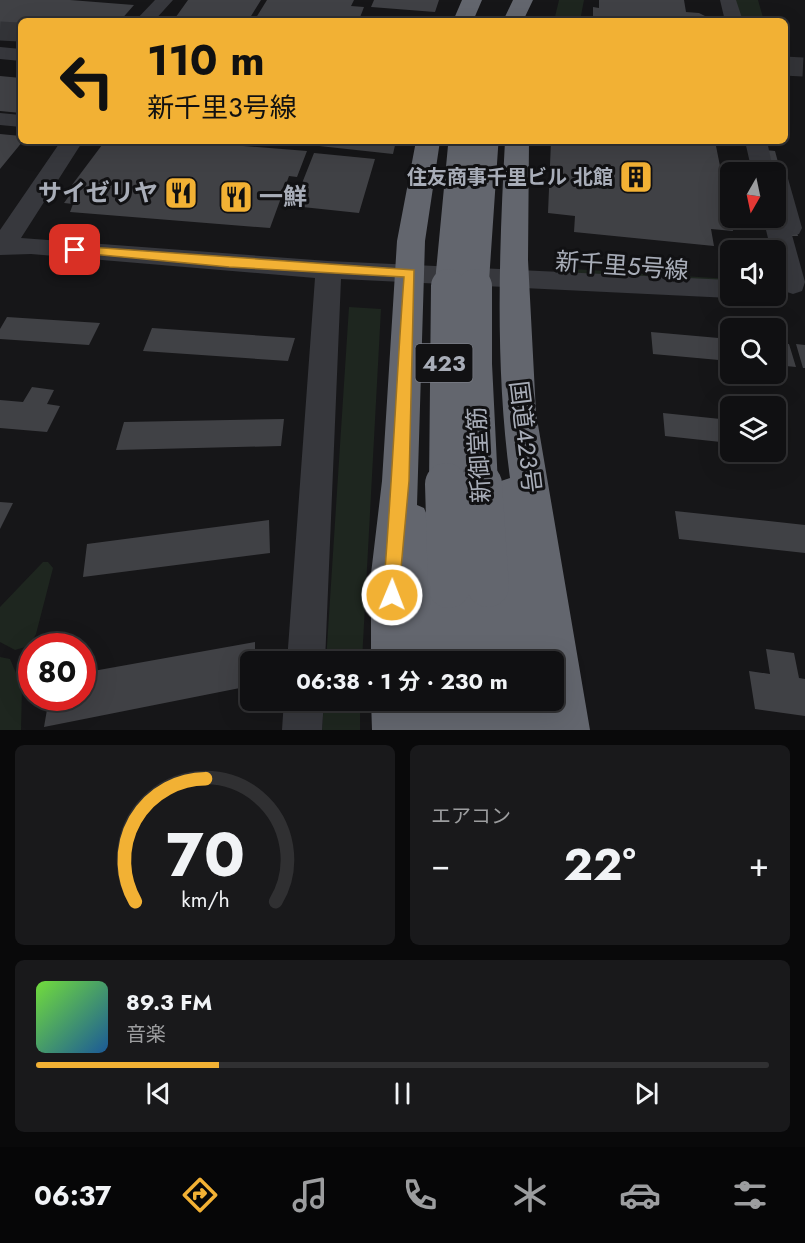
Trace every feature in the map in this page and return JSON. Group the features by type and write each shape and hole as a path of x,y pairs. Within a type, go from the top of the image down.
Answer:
{"highway":[{"path":"463,18 472,0"},
{"path":"512,18 515,0"},
{"path":"514,18 523,0"},
{"name":"423","path":"393,651 392,574 401,481 403,383 410,265 428,144"},
{"name":"新御堂筋","path":"462,144 450,236 444,418 468,586 491,651"},
{"name":"新御堂筋","path":"455,651 468,586 479,468 475,344 477,237 485,144"},
{"name":"国道423号","path":"517,144 513,269 519,413 567,730"},
{"path":"519,413 513,501 518,588 526,651"},
{"path":"401,481 413,531 421,651"},
{"path":"394,711 394,730"},
{"path":"425,711 426,730"},
{"path":"456,711 457,730"},
{"path":"499,711 501,730"},
{"path":"533,711 536,730"}],"street":[{"path":"150,18 165,0"},
{"path":"150,18 172,0"},
{"path":"127,13 150,18"},
{"path":"0,119 18,121"},
{"path":"2,235 53,144"},
{"path":"2,235 70,144"},
{"path":"759,144 762,162"},
{"path":"759,144 769,152 772,162"},
{"path":"786,214 790,228 786,226"},
{"path":"777,228 787,285"},
{"path":"2,235 410,265 513,269"},
{"path":"2,235 42,247 328,270 410,265"},
{"name":"新千里5号線","path":"513,269 720,272"},
{"name":"新千里5号線","path":"513,269 720,288"},
{"path":"307,651 328,270"},
{"path":"302,730 303,711"}],"shaded area":[{"path":"559,0 584,0 581,18 555,18"},
{"path":"733,0 758,0 763,18 738,18"},
{"path":"558,268 720,278 720,282 558,272"},
{"path":"349,307 381,309 363,651 327,651"},
{"path":"43,562 48,562 53,568 36,633 18,633 18,649 15,650 0,642 0,607"},
{"path":"0,657 10,659 18,678 18,711 21,711 21,730 0,730"},
{"path":"323,711 360,711 360,730 322,730"}],"building":[{"path":"0,0 70,0 134,5 123,18 18,18 18,40 0,38"},
{"path":"188,0 261,0 250,18 175,18"},
{"path":"267,0 354,0 351,6 364,7 360,18 256,18"},
{"path":"374,0 439,0 435,12 371,7"},
{"path":"599,0 684,0 686,12 699,13 705,18 593,18 593,7 599,8"},
{"path":"0,76 18,78 18,113 0,111"},
{"path":"0,134 18,136 18,144 21,144 0,169"},
{"path":"103,144 218,144 307,151 297,177 289,176 270,228 70,212 73,204 64,203 77,185 72,185"},
{"path":"301,144 395,144 393,154"},
{"name":"住友商事千里ビル 北館","path":"551,144 716,144 720,166 720,228 732,228 733,231 711,229 714,246 574,232 575,216 548,213"},
{"path":"765,150 775,151 778,162 768,162"},
{"path":"314,153 375,159 359,213 293,206"},
{"path":"786,192 798,236 788,236 786,228"},
{"path":"7,317 100,323 89,345 0,339 0,329"},
{"path":"152,328 295,338 288,361 143,351"},
{"path":"651,332 720,338 720,360 653,354"},
{"path":"786,344 789,344 796,367 786,366"},
{"path":"796,344 805,345 805,368 803,368"},
{"path":"32,387 54,390 47,404 60,406 47,432 0,428 0,400 23,402"},
{"path":"663,413 720,419 720,442 665,436"},
{"path":"284,419 281,446 116,450 124,422"},
{"path":"0,502 13,503 0,529"},
{"path":"675,511 805,525 805,553 679,539"},
{"path":"269,520 270,553 83,577 87,544"},
{"path":"255,642 255,651 240,651 240,688 44,727 47,711 96,711 96,670"},
{"path":"766,649 794,653 799,678 805,679 805,716 755,709 749,671 770,674"}],"tunnel":[{"path":"0,31 18,32"},
{"path":"788,66 805,67"}],"place":[{"name":"住友商事千里ビル 北館","path":"636,177"},
{"name":"サイゼリヤ","path":"181,193"},
{"name":"一鮮","path":"236,197"}],"route":[{"path":"75,250 328,270 410,273 403,383 401,481 394,535 392,595"}]}
